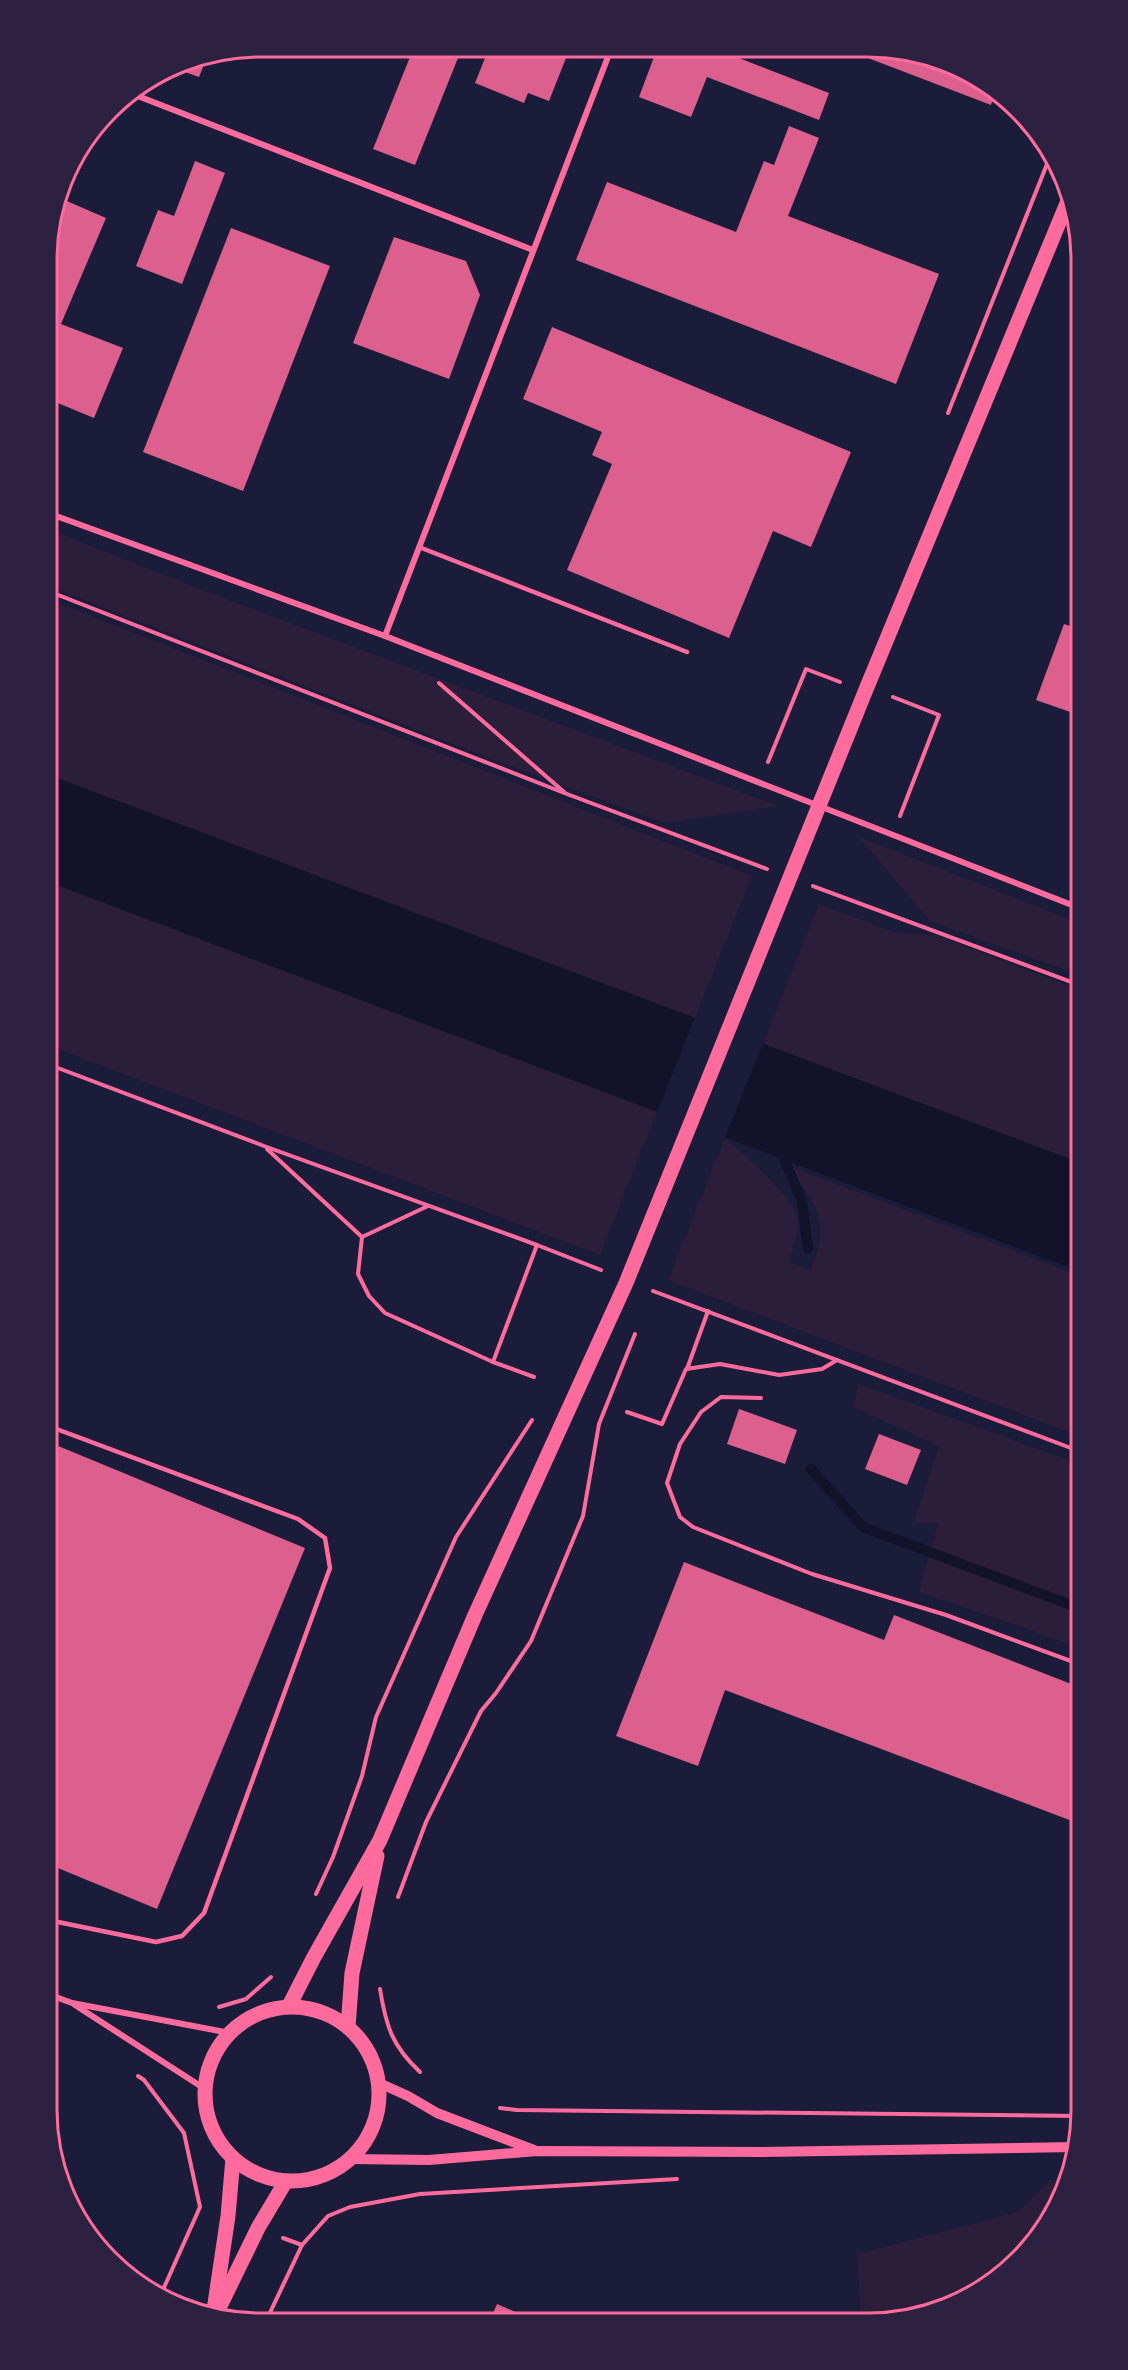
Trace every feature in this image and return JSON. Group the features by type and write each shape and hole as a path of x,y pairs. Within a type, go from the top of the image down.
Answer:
{"main road":[{"path":"289,2006 380,1840 475,1615 626,1283 867,687 1064,209"},
{"path":"348,2027 352,1973 380,1840"},
{"path":"289,2006 310,2008 330,2015 348,2027 363,2043 373,2062 379,2083 377,2111 368,2137 350,2159 331,2172 320,2176 286,2181 258,2174 233,2158 217,2138 207,2115 205,2090 209,2068 218,2048 230,2033 249,2018 268,2010 289,2006"},
{"path":"215,2308 228,2216 233,2158"},
{"path":"218,2309 258,2229 286,2181"}],"street":[{"path":"385,636 608,57"},
{"path":"139,97 533,250"},
{"path":"57,516 385,636 1071,905"},
{"path":"57,1997 72,2003 230,2033"},
{"path":"72,2003 205,2090"},
{"path":"379,2083 437,2113 537,2151"},
{"path":"350,2159 429,2160 537,2151 760,2152 1067,2146"}],"lane":[{"path":"419,547 687,652"},
{"path":"57,1429 298,1519 325,1538 330,1568 204,1913 182,1936 156,1942 57,1922"}],"path":[{"path":"57,595 567,794 1071,982"},
{"path":"759,783 806,669 841,682"},
{"path":"437,681 567,794"},
{"path":"893,697 939,715 893,835"},
{"path":"57,1068 601,1270 597,1280"},
{"path":"264,1146 362,1237"},
{"path":"362,1237 428,1206"},
{"path":"362,1237 358,1274 369,1296 384,1312 493,1362 534,1377"},
{"path":"493,1362 537,1245"},
{"path":"649,1301 653,1290 1071,1448"},
{"path":"627,1412 662,1424 708,1311"},
{"path":"398,1897 426,1822 481,1711 531,1641 583,1516 599,1424 640,1323"},
{"path":"686,1369 720,1364 779,1375 822,1370 837,1359"},
{"path":"761,1398 722,1397 701,1412 690,1428 680,1444 667,1483 680,1516 693,1527 812,1574 946,1615 1071,1661"},
{"path":"314,1897 333,1857 358,1786 376,1717 456,1537 536,1414"},
{"path":"213,2008 246,1999 271,1977 278,1967"},
{"path":"379,1986 384,2018 401,2054 427,2079"},
{"path":"135,2073 144,2080 184,2133 200,2207 164,2288"},
{"path":"498,2108 1071,2116"},
{"path":"270,2313 302,2245 328,2216 350,2207 420,2194 507,2188"}],"shaded area":[{"path":"57,533 213,594 778,806 665,823 502,763 57,590"},
{"path":"57,603 752,876 695,1018 57,778"},
{"path":"57,778 1071,1159 1071,1268 57,885"},
{"path":"859,837 1071,920 1071,972 930,921"},
{"path":"57,885 657,1112 600,1255 57,1049"},
{"path":"819,904 894,932 939,936 1071,987 1071,1159 763,1044"},
{"path":"725,1138 768,1177 789,1201 795,1212 798,1226 789,1262 810,1271 820,1239 818,1214 806,1190 786,1165 1071,1272 1071,1433 668,1280"},
{"path":"859,1384 1071,1461 1071,1644 919,1592 938,1523 913,1523 939,1446 853,1407"},
{"path":"1050,2180 1059,2180 1044,2212 1029,2234 1012,2254 981,2279 958,2292 921,2306 895,2311 861,2313 857,2254 1018,2212"}],"pier":[{"path":"696,1015 764,1041 724,1140 656,1115"}],"building":[{"path":"410,57 458,57 415,165 373,149"},
{"path":"485,57 566,57 549,101 528,93 524,103 475,83"},
{"path":"654,57 737,57 829,93 819,120 707,77 691,117 639,97"},
{"path":"865,57 908,61 933,68 981,91 993,100 991,105"},
{"path":"204,66 199,77 184,72"},
{"path":"789,126 819,138 788,216 939,274 896,384 576,260 607,182 736,232 764,161 774,165"},
{"path":"195,161 225,173 182,284 136,266 158,210 174,216"},
{"path":"66,201 106,218 61,324 123,348 94,418 57,403 57,247"},
{"path":"231,228 330,266 243,491 143,452"},
{"path":"394,237 466,261 480,295 449,379 353,343"},
{"path":"552,327 851,452 811,547 773,531 729,638 567,570 612,464 592,455 602,432 523,399"},
{"path":"1064,624 1071,626 1071,712 1036,700"},
{"path":"739,1409 797,1430 785,1464 727,1444"},
{"path":"879,1434 921,1450 907,1485 865,1469"},
{"path":"57,1445 305,1548 157,1909 57,1868"},
{"path":"684,1562 884,1640 894,1615 1071,1684 1071,1821 725,1690 698,1766 616,1736"},
{"path":"497,2304 518,2313 493,2313"}],"waterway":[{"path":"780,1149 802,1201 808,1249"},
{"path":"811,1469 863,1527 1071,1605"}]}
